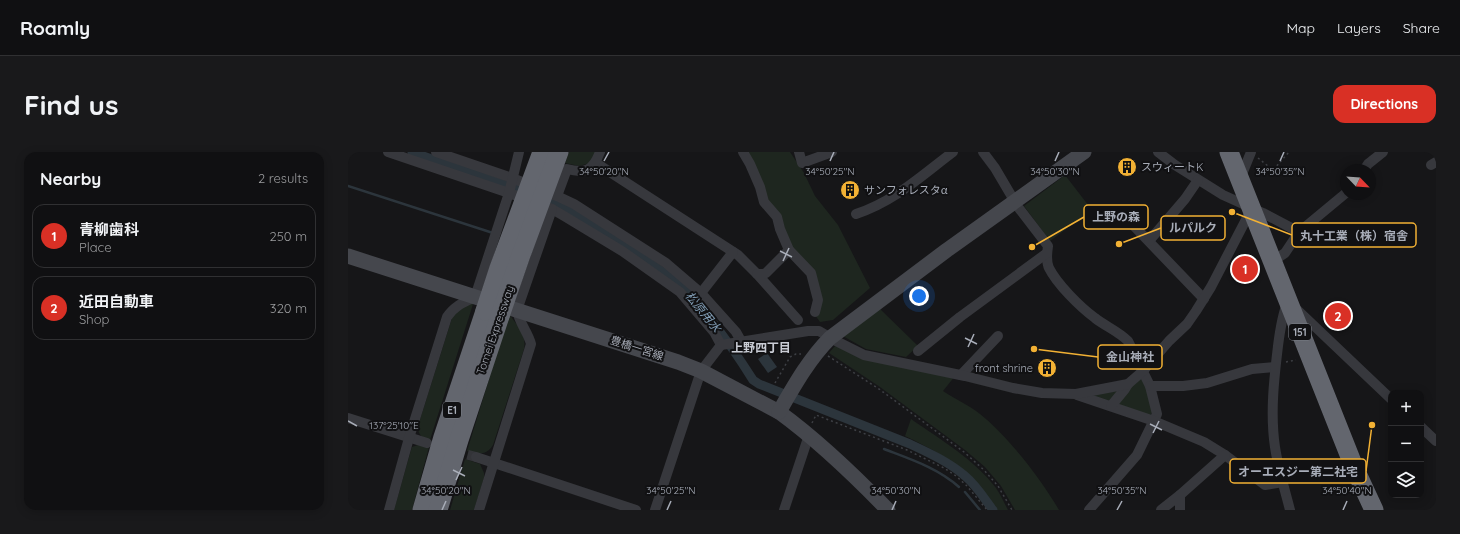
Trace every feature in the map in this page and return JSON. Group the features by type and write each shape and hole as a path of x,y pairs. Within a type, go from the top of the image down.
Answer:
{"highway":[{"path":"494,308 494,268 531,152"},
{"name":"Tomei Expressway","path":"438,510 462,432 494,308 501,260 542,152"},
{"name":"Tomei Expressway","path":"422,510 443,437 494,308 523,248 559,152"},
{"name":"151","path":"1229,152 1354,467 1374,510"}],"main road":[{"path":"785,402 818,350 830,338 872,305 1084,152"},
{"name":"豊橋一宮線","path":"348,256 494,308 638,348 785,402 809,435 844,465 888,510"}],"street":[{"path":"388,152 509,193 552,210 622,251 680,292 714,332 731,343 819,331 864,355 960,375 1020,390 1042,393 1076,394 1128,384"},
{"path":"436,152 512,178 574,204 666,263 701,293 736,332 731,343 701,371 655,510"},
{"path":"494,308 509,193 519,152"},
{"path":"557,196 567,169 582,171 591,167 596,163 600,152"},
{"path":"743,152 760,187 764,202 777,217 780,229 790,250 811,273 818,300 815,312"},
{"path":"799,152 802,163 832,152"},
{"path":"856,214 872,209 908,188 953,152"},
{"path":"983,152 995,168 1015,201 1048,246 1048,267 1080,306 1095,319 1123,335 1128,341 1150,386 1157,414 1154,421 1137,455 1089,510"},
{"path":"1158,152 1198,180 1231,200 1252,208 1298,232"},
{"path":"1240,179 1251,152"},
{"path":"1368,164 1383,152"},
{"path":"596,163 733,252 758,274 798,320"},
{"path":"1149,241 1185,199 1198,180"},
{"path":"1273,261 1285,253 1298,232 1340,197"},
{"path":"1111,406 1123,393 1128,384 1143,371 1169,341 1187,324 1211,287 1252,208"},
{"path":"494,308 552,210"},
{"path":"1134,226 1204,298"},
{"path":"758,274 766,273 790,250"},
{"path":"701,293 733,252"},
{"path":"918,351 960,317 1047,253"},
{"path":"1290,510 1275,448 1273,422 1275,367 1283,312 1288,301 1388,396"},
{"path":"389,510 409,438 447,317 463,302 494,308 518,317 528,334 531,344 479,510"},
{"path":"960,375 998,336"},
{"path":"1150,386 1183,386 1207,383 1252,368 1275,367"},
{"path":"1076,394 1154,421 1204,442 1225,455 1265,485 1283,482"},
{"path":"348,418 427,443"},
{"path":"1424,430 1436,441"},
{"path":"784,510 809,435"},
{"path":"1161,510 1225,455"},
{"path":"476,457 636,510"},
{"path":"1180,495 1180,510"}],"path":[{"path":"1251,152 1273,170 1289,152"},
{"path":"818,350 879,389 964,452 984,470 998,486 1012,510"},
{"path":"775,383 790,357 796,354 803,354"},
{"path":"809,435 809,427 816,415 907,450 944,468 956,476 977,496 987,510"}],"shaded area":[{"path":"569,152 596,152 590,163 579,166 565,163"},
{"path":"748,152 790,152 804,173 815,196 838,225 870,288 833,320 820,322 815,315 822,298 791,247 766,200"},
{"path":"1065,175 1092,210 1050,241 1024,206"},
{"path":"474,301 430,440 421,436 418,426 453,314"},
{"path":"879,308 918,346 906,357 866,349 841,335"},
{"path":"509,314 523,335 525,344 524,349 493,445 485,453 467,451"},
{"path":"835,346 955,376 943,391 976,411 1001,434 1034,472 1059,510 1015,510 1001,486 985,467 965,450 880,387 829,353"},
{"path":"767,353 777,367 768,373 758,359"},
{"path":"1140,377 1144,379 1153,411 1150,416 1093,396"},
{"path":"911,419 956,450 978,468 996,488 1008,510 997,510 977,483 961,468 905,436"},
{"path":"418,445 429,447 412,510 394,510 412,447"},
{"path":"465,459 480,464 484,473 484,478 474,510 450,510"}],"waterway":[{"name":"松原用水","path":"412,152 547,200 572,211 672,278 694,300 716,326 753,380 759,384 910,444 939,458 959,471 969,480 993,510"},
{"path":"348,186 493,233"},
{"path":"884,449 933,469 951,480 959,487"},
{"path":"965,492 980,510"}],"tunnel":[{"path":"453,451 476,457"}],"place":[{"name":"スウィートK","path":"1127,167"},
{"name":"サンフォレスタα","path":"850,190"},
{"name":"丸十工業（株）宿舎","path":"1232,212"},
{"name":"ルパルク","path":"1119,244"},
{"name":"上野の森","path":"1032,247"},
{"name":"青柳歯科","path":"1245,269"},
{"name":"近田自動車","path":"1338,316"},
{"name":"金山神社","path":"1034,349"},
{"name":"front shrine","path":"1047,368"},
{"name":"オーエスジー第二社宅","path":"1372,425"}],"district":[{"name":"上野四丁目","path":"761,348"}]}
